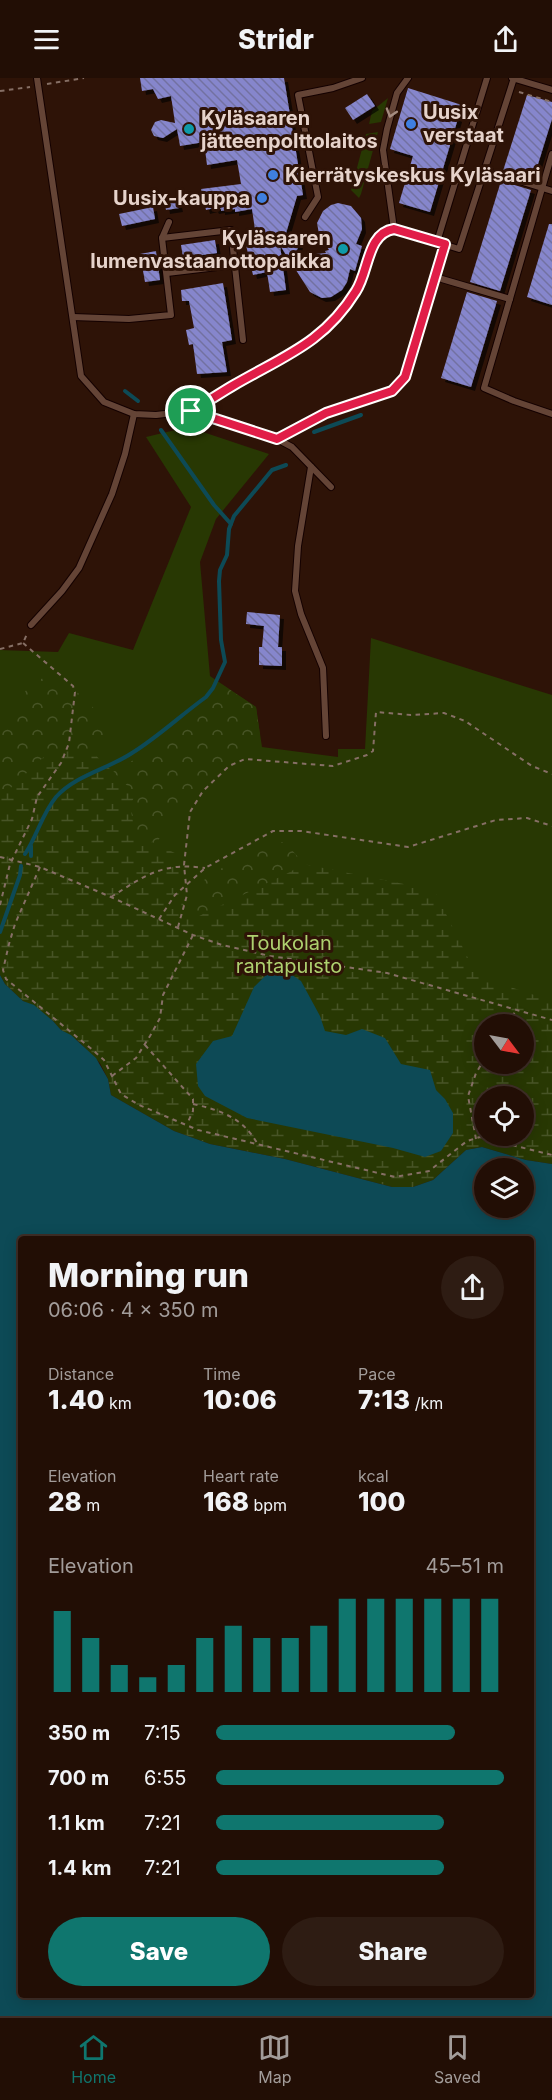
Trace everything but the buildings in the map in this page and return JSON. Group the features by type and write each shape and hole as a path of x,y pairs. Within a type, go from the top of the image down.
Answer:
{"lane":[{"path":"37,78 81,376 104,402 135,414 156,415 191,411 277,439 292,447 331,487"},
{"path":"305,217 318,197 298,94 333,88 362,78"},
{"path":"394,229 383,150 397,93 408,78"},
{"path":"277,439 326,413 392,391 405,377 435,277 441,243 487,78"},
{"path":"191,411 298,351 332,324 349,303 360,284 376,238 384,230 394,229 459,249 512,78 552,90"},
{"path":"552,154 484,388 552,414"},
{"path":"484,170 552,191"},
{"path":"73,317 129,319 171,315 162,238 169,222"},
{"path":"162,238 231,230 243,340"},
{"path":"167,273 234,265"},
{"path":"435,277 510,299"},
{"path":"31,625 62,591 79,568 112,494 135,414"},
{"path":"311,466 298,546 295,591 301,614 323,668 326,736"}],"path":[{"path":"510,89 552,102"},
{"path":"0,649 22,643 31,625"},
{"path":"0,904 10,864 32,819 37,797 61,763 69,742 75,692 73,686 22,643"},
{"path":"178,928 187,895 184,865 190,812 203,791 229,766 245,759 333,765 367,756 373,751 376,712 411,715 444,713 465,722 532,766 552,774"},
{"path":"159,919 175,895 205,868 273,831 301,831 408,847 496,820 527,818 552,826"},
{"path":"0,856 40,867 193,935 222,945 270,956 387,974 552,1020"},
{"path":"111,897 148,873 184,865 205,868"},
{"path":"40,867 15,924 3,970 6,979 104,1060 121,1094 139,1105 198,1130 395,1177 429,1171 467,1141 474,1139"},
{"path":"112,1076 136,1058 160,1018 163,995 193,935"},
{"path":"514,1014 517,1009"},
{"path":"145,1044 193,1099 193,1111 186,1125"},
{"path":"474,1128 468,1096 476,1074"},
{"path":"193,1104 226,1114 250,1130 258,1144"},
{"path":"516,1146 552,1155"}],"green space":[{"path":"388,98 381,122 369,124 372,111"},
{"path":"378,132 359,198 351,190 366,134"},
{"name":"Toukolan rantapuisto","path":"188,427 269,454 216,519 200,562 210,676 256,707 262,747 338,757 338,749 365,749 371,638 552,695 552,1164 499,1146 534,1146 534,1086 474,1086 474,1137 0,975 0,650 58,652 69,633 133,650 191,507 146,437"},
{"path":"43,678 66,685 76,691 114,735 91,749 0,850 0,724 10,716 28,687"},
{"path":"221,684 256,707 260,735 219,765 170,821 156,844 135,834 88,783 113,772 149,751 190,721 210,704"},
{"path":"90,750 136,794 130,805 135,834 179,855 180,900 195,918 303,864 434,890 477,976 552,1001 552,1164 534,1161 534,1158 519,1158 482,1147 466,1150 433,1180 413,1187 392,1187 285,1159 210,1144 174,1131 111,1095 108,1079 100,1063 77,1040 61,1030 34,1006 23,1001 5,984 0,975 0,798 50,751"},
{"path":"285,842 304,864 414,886 195,918 197,896 204,880 225,866 269,844"}],"water":[{"path":"289,973 301,981 320,1016 325,1031 346,1035 362,1029 385,1038 401,1064 430,1070 436,1090 445,1099 453,1113 453,1133 441,1151 425,1157 393,1148 247,1118 205,1096 198,1086 196,1064 213,1041 232,1036 254,987 267,974"},
{"path":"0,975 5,984 23,1001 34,1005 96,1058 108,1079 111,1095 174,1131 210,1144 285,1159 392,1187 413,1187 433,1180 466,1150 482,1147 519,1158 474,1158 474,1218 534,1218 534,1161 552,1164 552,2016 0,2016"}],"waterway":[{"path":"125,391 138,401"},
{"path":"314,432 361,415"},
{"path":"161,430 214,505 231,524"},
{"path":"25,854 51,804 64,789 142,747 206,697 213,688 225,662 221,640 219,581 220,570 227,555 229,529 234,516 272,470 286,465"},
{"path":"31,846 31,856"},
{"path":"0,932 21,866"}],"place":[{"name":"Uusix verstaat","path":"411,124"},
{"name":"Kyläsaaren jätteenpolttolaitos","path":"189,129"},
{"name":"Kierrätyskeskus Kyläsaari","path":"273,175"},
{"name":"Uusix-kauppa","path":"262,198"},
{"name":"Kyläsaaren lumenvastaanottopaikka","path":"343,249"}],"route":[{"path":"394,229 445,244 405,377 392,391 326,413 277,439 191,411 298,351 332,324 349,303 360,284 376,238 384,230 394,229"}]}
